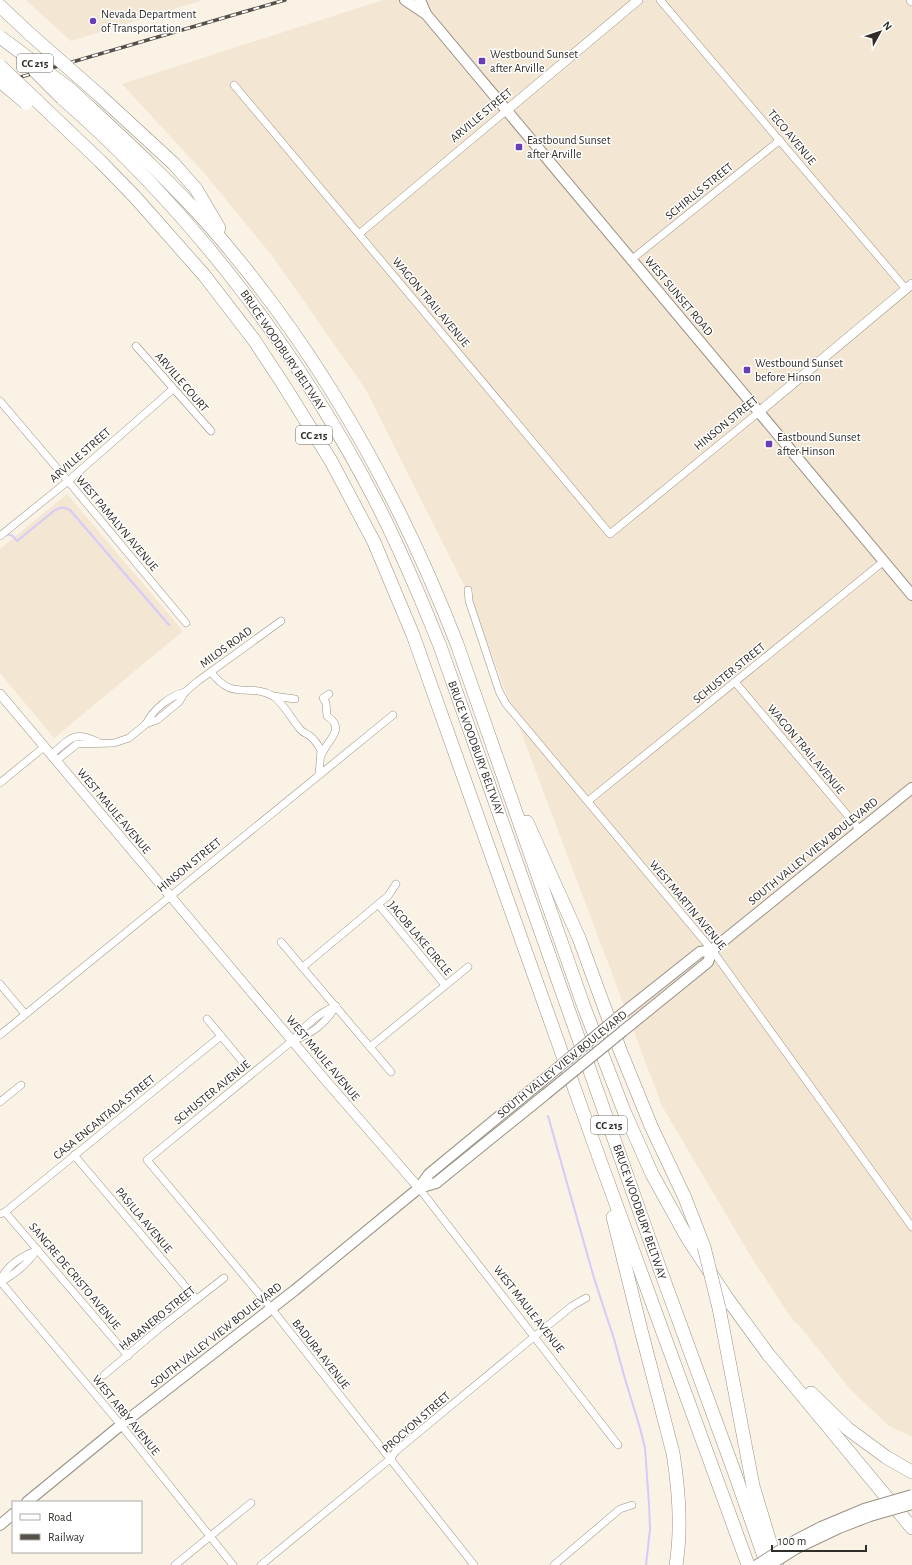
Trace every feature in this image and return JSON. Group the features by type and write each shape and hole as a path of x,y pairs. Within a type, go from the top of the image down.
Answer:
{"highway":[{"path":"0,6 174,164 196,189 238,261"},
{"name":"BRUCE WOODBURY BELTWAY","path":"0,37 66,94 129,160 203,242 237,283 275,335 313,392 375,499 440,646 661,1272 767,1565"},
{"name":"BRUCE WOODBURY BELTWAY","path":"0,66 31,102 88,150 135,197 204,275 254,340 283,384 331,461 374,542 413,635 601,1163 748,1565"},
{"path":"0,81 31,102"},
{"name":"CC 215","path":"66,94 148,162 191,205 238,261 272,304 317,368 381,478 403,519 440,599 582,999 624,1111 652,1174 702,1262 723,1303"},
{"path":"494,753 573,924 620,1050 652,1126 685,1198 704,1247 723,1303 753,1486 777,1565"},
{"path":"601,1163 639,1322 673,1454 679,1509 678,1552 676,1565"},
{"path":"723,1303 840,1423 886,1457 912,1472"},
{"path":"723,1303 768,1354 912,1528"}],"main road":[{"name":"WEST SUNSET ROAD","path":"405,0 426,14 912,595"},
{"name":"WEST SUNSET ROAD","path":"420,0 426,14"},
{"name":"SOUTH VALLEY VIEW BOULEVARD","path":"29,1501 121,1425 295,1290 419,1188 429,1174 617,1018 700,952 712,950 912,788"},
{"name":"SOUTH VALLEY VIEW BOULEVARD","path":"419,1188 436,1183 546,1094 708,962 712,950"},
{"path":"770,1565 796,1544 821,1527 912,1495"},
{"path":"867,1512 912,1504"},
{"path":"0,1525 12,1515"},
{"path":"757,1565 796,1544"}],"street":[{"name":"ARVILLE STREET","path":"360,234 638,0"},
{"name":"TECO AVENUE","path":"660,0 909,287"},
{"name":"WAGON TRAIL AVENUE","path":"234,84 610,534"},
{"name":"SCHIRLLS STREET","path":"631,260 780,140"},
{"name":"HINSON STREET","path":"610,534 909,287"},
{"name":"ARVILLE COURT","path":"136,346 211,431"},
{"name":"ARVILLE STREET","path":"0,536 68,480 173,389"},
{"name":"WEST PAMALYN AVENUE","path":"0,401 68,480 186,623"},
{"name":"SCHUSTER STREET","path":"588,801 884,561"},
{"name":"WEST MARTIN AVENUE","path":"468,590 469,601 499,691 506,704 712,950 912,1227"},
{"name":"MILOS ROAD","path":"53,758 77,744 114,743 125,740 146,724 152,714 176,694 185,692 210,672 281,621"},
{"path":"210,672 225,687 230,689 246,690 295,699"},
{"name":"WAGON TRAIL AVENUE","path":"735,682 860,830"},
{"name":"WEST MAULE AVENUE","path":"0,694 292,1041 419,1188 535,1336 618,1446"},
{"path":"321,756 325,747 335,735 336,730 334,722 326,716 326,703 323,698 329,694"},
{"path":"273,696 278,699 299,728 308,734 319,746 321,750 319,775"},
{"name":"HINSON STREET","path":"0,1035 170,895 393,715"},
{"path":"0,783 44,747"},
{"name":"JACOB LAKE CIRCLE","path":"304,966 392,892 396,884"},
{"name":"JACOB LAKE CIRCLE","path":"378,904 445,985"},
{"path":"282,942 298,963 304,966 391,1072"},
{"name":"JACOB LAKE CIRCLE","path":"370,1047 468,967"},
{"path":"0,984 25,1014"},
{"path":"292,1041 302,1029 324,1011 336,1006"},
{"path":"207,1019 242,1061"},
{"name":"CASA ENCANTADA STREET","path":"3,1213 221,1036"},
{"name":"SCHUSTER AVENUE","path":"147,1160 292,1041"},
{"path":"0,1102 21,1085"},
{"name":"PASILLA AVENUE","path":"74,1155 196,1299"},
{"name":"BADURA AVENUE","path":"147,1160 271,1308 474,1565"},
{"name":"SANGRE DE CRISTO AVENUE","path":"3,1213 38,1250 128,1356"},
{"path":"0,1281 5,1271 24,1255 38,1250"},
{"name":"HABANERO STREET","path":"104,1375 166,1323 224,1278"},
{"name":"WEST ARBY AVENUE","path":"0,1281 121,1425 233,1565"},
{"name":"PROCYON STREET","path":"262,1565 535,1336 572,1306 586,1298"},
{"path":"175,1565 251,1503"},
{"path":"554,1565 620,1508 632,1505"}],"shaded area":[{"name":"Nevada Department of Transportation","path":"26,0 203,0 71,41"},
{"path":"383,0 912,0 912,1437 889,1426 850,1389 799,1325 794,1322 753,1260 662,1106 470,597 366,390 273,257 205,174 122,84"},
{"path":"67,494 183,631 54,738 0,673 0,549"}],"waterway":[{"path":"7,534 13,536 17,541 55,510 59,508 66,508 70,510 169,625"},
{"path":"548,1116 594,1278 614,1339 645,1448 650,1529 646,1565"}],"railway":[{"path":"0,83 285,0"}],"place":[{"name":"Nevada Department of Transportation","path":"93,21"},
{"name":"Westbound Sunset after Arville","path":"482,61"},
{"name":"Eastbound Sunset after Arville","path":"519,147"},
{"name":"Westbound Sunset before Hinson","path":"747,370"},
{"name":"Eastbound Sunset after Hinson","path":"769,444"}]}
